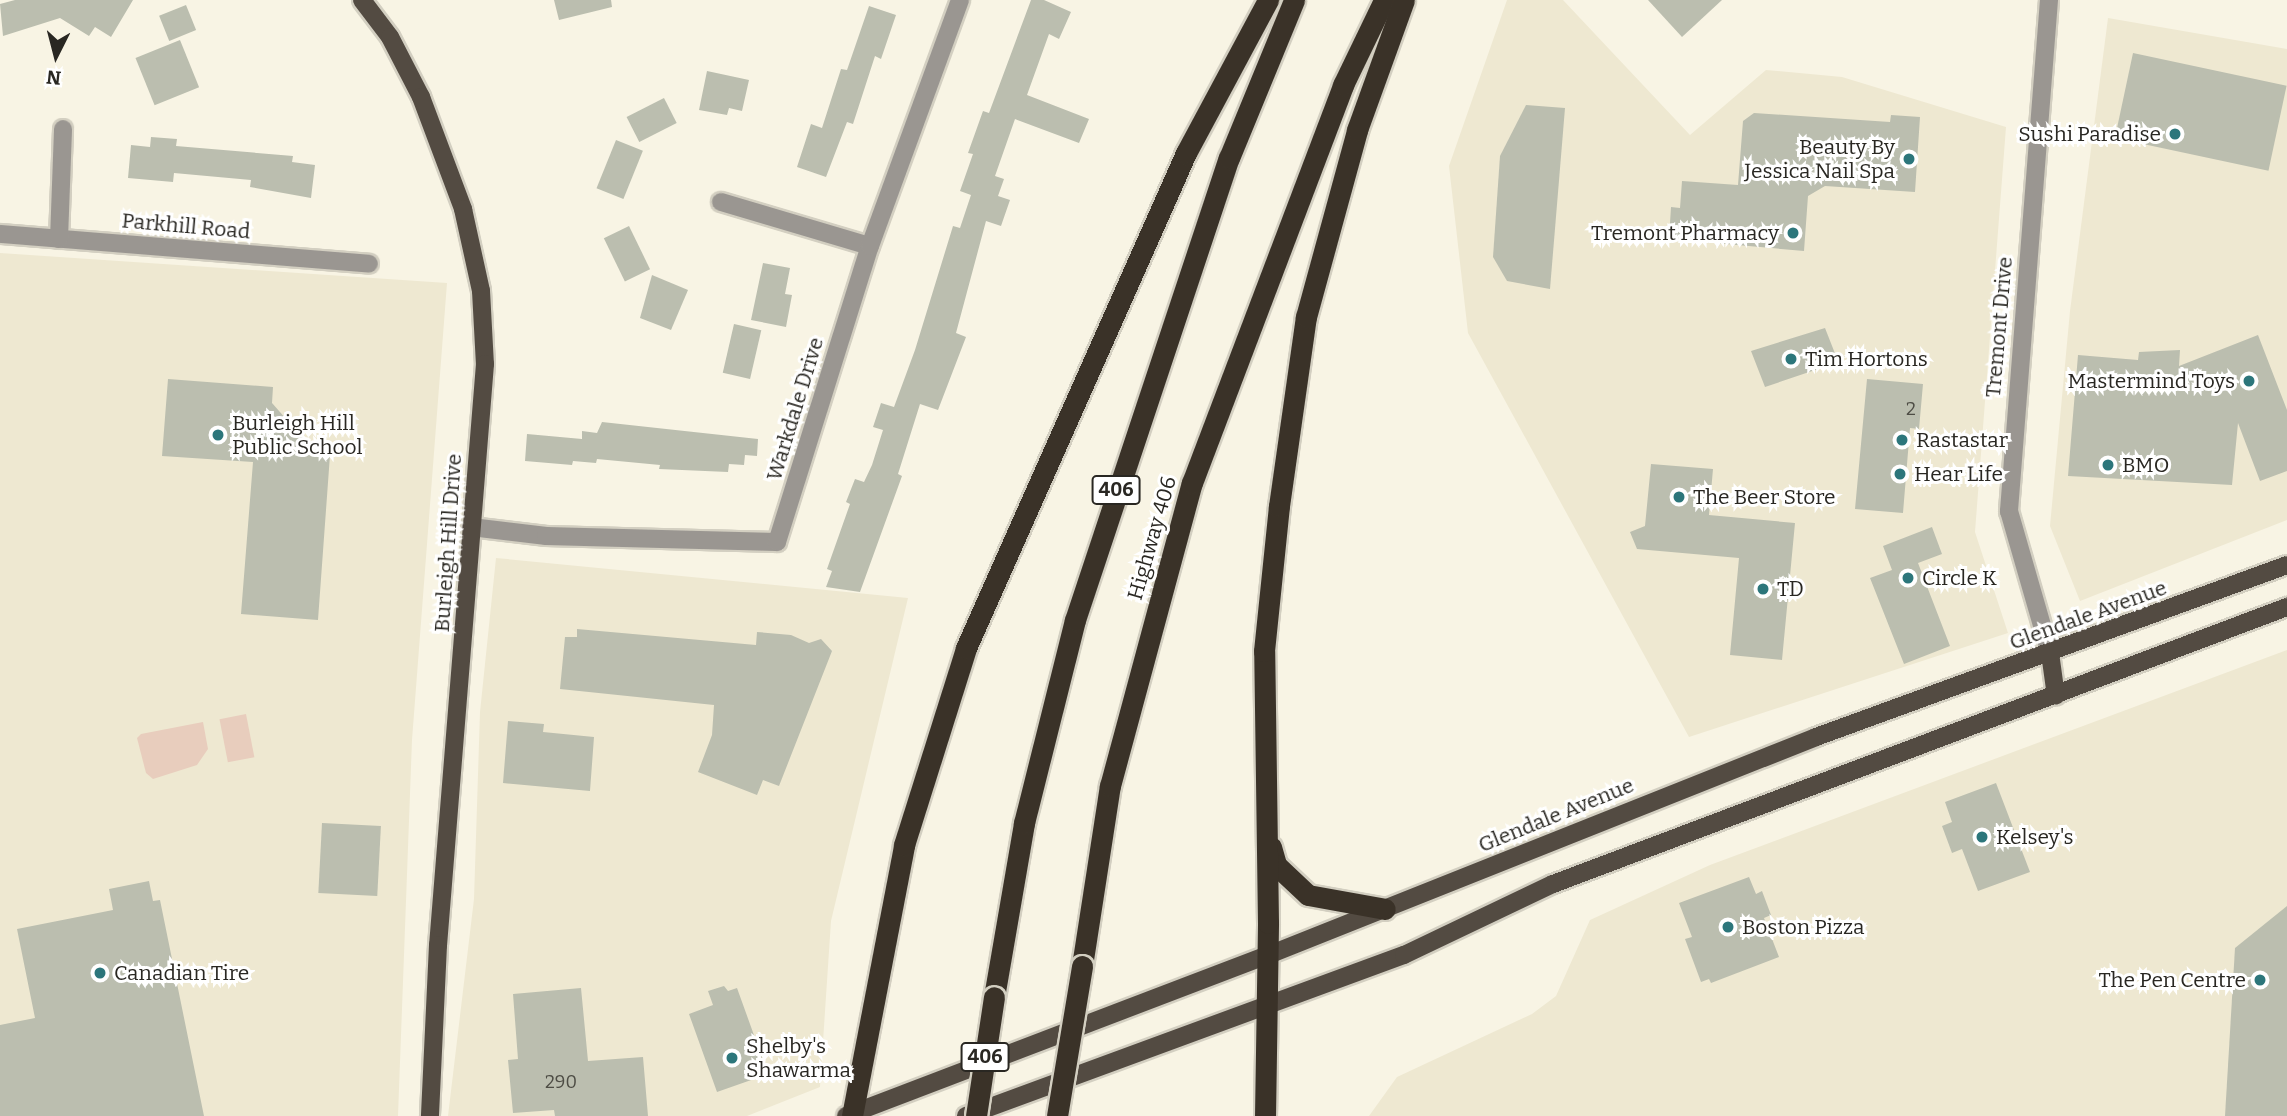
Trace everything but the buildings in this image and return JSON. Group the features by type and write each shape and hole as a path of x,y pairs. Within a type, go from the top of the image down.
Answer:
{"highway":[{"path":"850,1115 904,845 966,648 1186,153 1268,0"},
{"name":"406","path":"976,1116 1024,823 1075,620 1216,197 1294,0"},
{"name":"Highway 406","path":"1057,1116 1110,786 1192,483 1343,85 1384,0"},
{"path":"1265,1116 1268,1002 1264,651 1306,317 1357,130 1404,0"},
{"path":"1265,821 1276,865 1303,891 1385,909"}],"main road":[{"name":"Burleigh Hill Drive","path":"362,0 390,37 421,97 463,209 481,291 485,364 438,945 430,1116"},
{"name":"Glendale Avenue","path":"850,1115 1266,956 1779,751 2287,565"},
{"path":"966,1116 1268,1002 1404,955 1553,884 2287,607"},
{"path":"2050,653 2056,696"}],"street":[{"name":"Warkdale Drive","path":"471,527 546,536 777,542 870,246 960,0"},
{"name":"Tremont Drive","path":"2049,0 2009,511 2050,653"},
{"path":"59,239 62,129"},
{"path":"721,202 870,246"},
{"name":"Parkhill Road","path":"0,234 369,264"}],"shaded area":[{"path":"1507,0 1563,0 1690,135 1766,70 1842,77 2006,127 1975,532 2008,633 1689,737 1468,333 1449,166"},
{"path":"2108,18 2287,49 2287,520 2080,601 2050,526 2070,311"},
{"name":"Burleigh Hill Public School","path":"0,253 447,283 412,740 398,1116 0,1116"},
{"path":"496,558 908,598 831,921 820,1087 747,1116 448,1116 474,899 480,712"},
{"path":"2287,650 2287,1116 1369,1116 1397,1077 1532,1014 1556,996 1590,920 1710,865"},
{"path":"246,714 254,757 228,762 219,719"},
{"path":"203,722 208,749 197,765 153,779 146,773 137,738 141,734"}],"place":[{"name":"Sushi Paradise","path":"2175,134"},
{"name":"Beauty By Jessica Nail Spa","path":"1909,159"},
{"name":"Tremont Pharmacy","path":"1793,233"},
{"name":"Tim Hortons","path":"1791,359"},
{"name":"Mastermind Toys","path":"2249,381"},
{"name":"Burleigh Hill Public School","path":"218,435"},
{"name":"Rastastar","path":"1902,440"},
{"name":"BMO","path":"2108,465"},
{"name":"Hear Life","path":"1900,474"},
{"name":"The Beer Store","path":"1679,497"},
{"name":"Circle K","path":"1908,578"},
{"name":"TD","path":"1763,589"},
{"name":"Kelsey's","path":"1982,837"},
{"name":"Boston Pizza","path":"1728,927"},
{"name":"Canadian Tire","path":"100,973"},
{"name":"The Pen Centre","path":"2260,980"},
{"name":"Shelby's Shawarma","path":"732,1058"}]}
